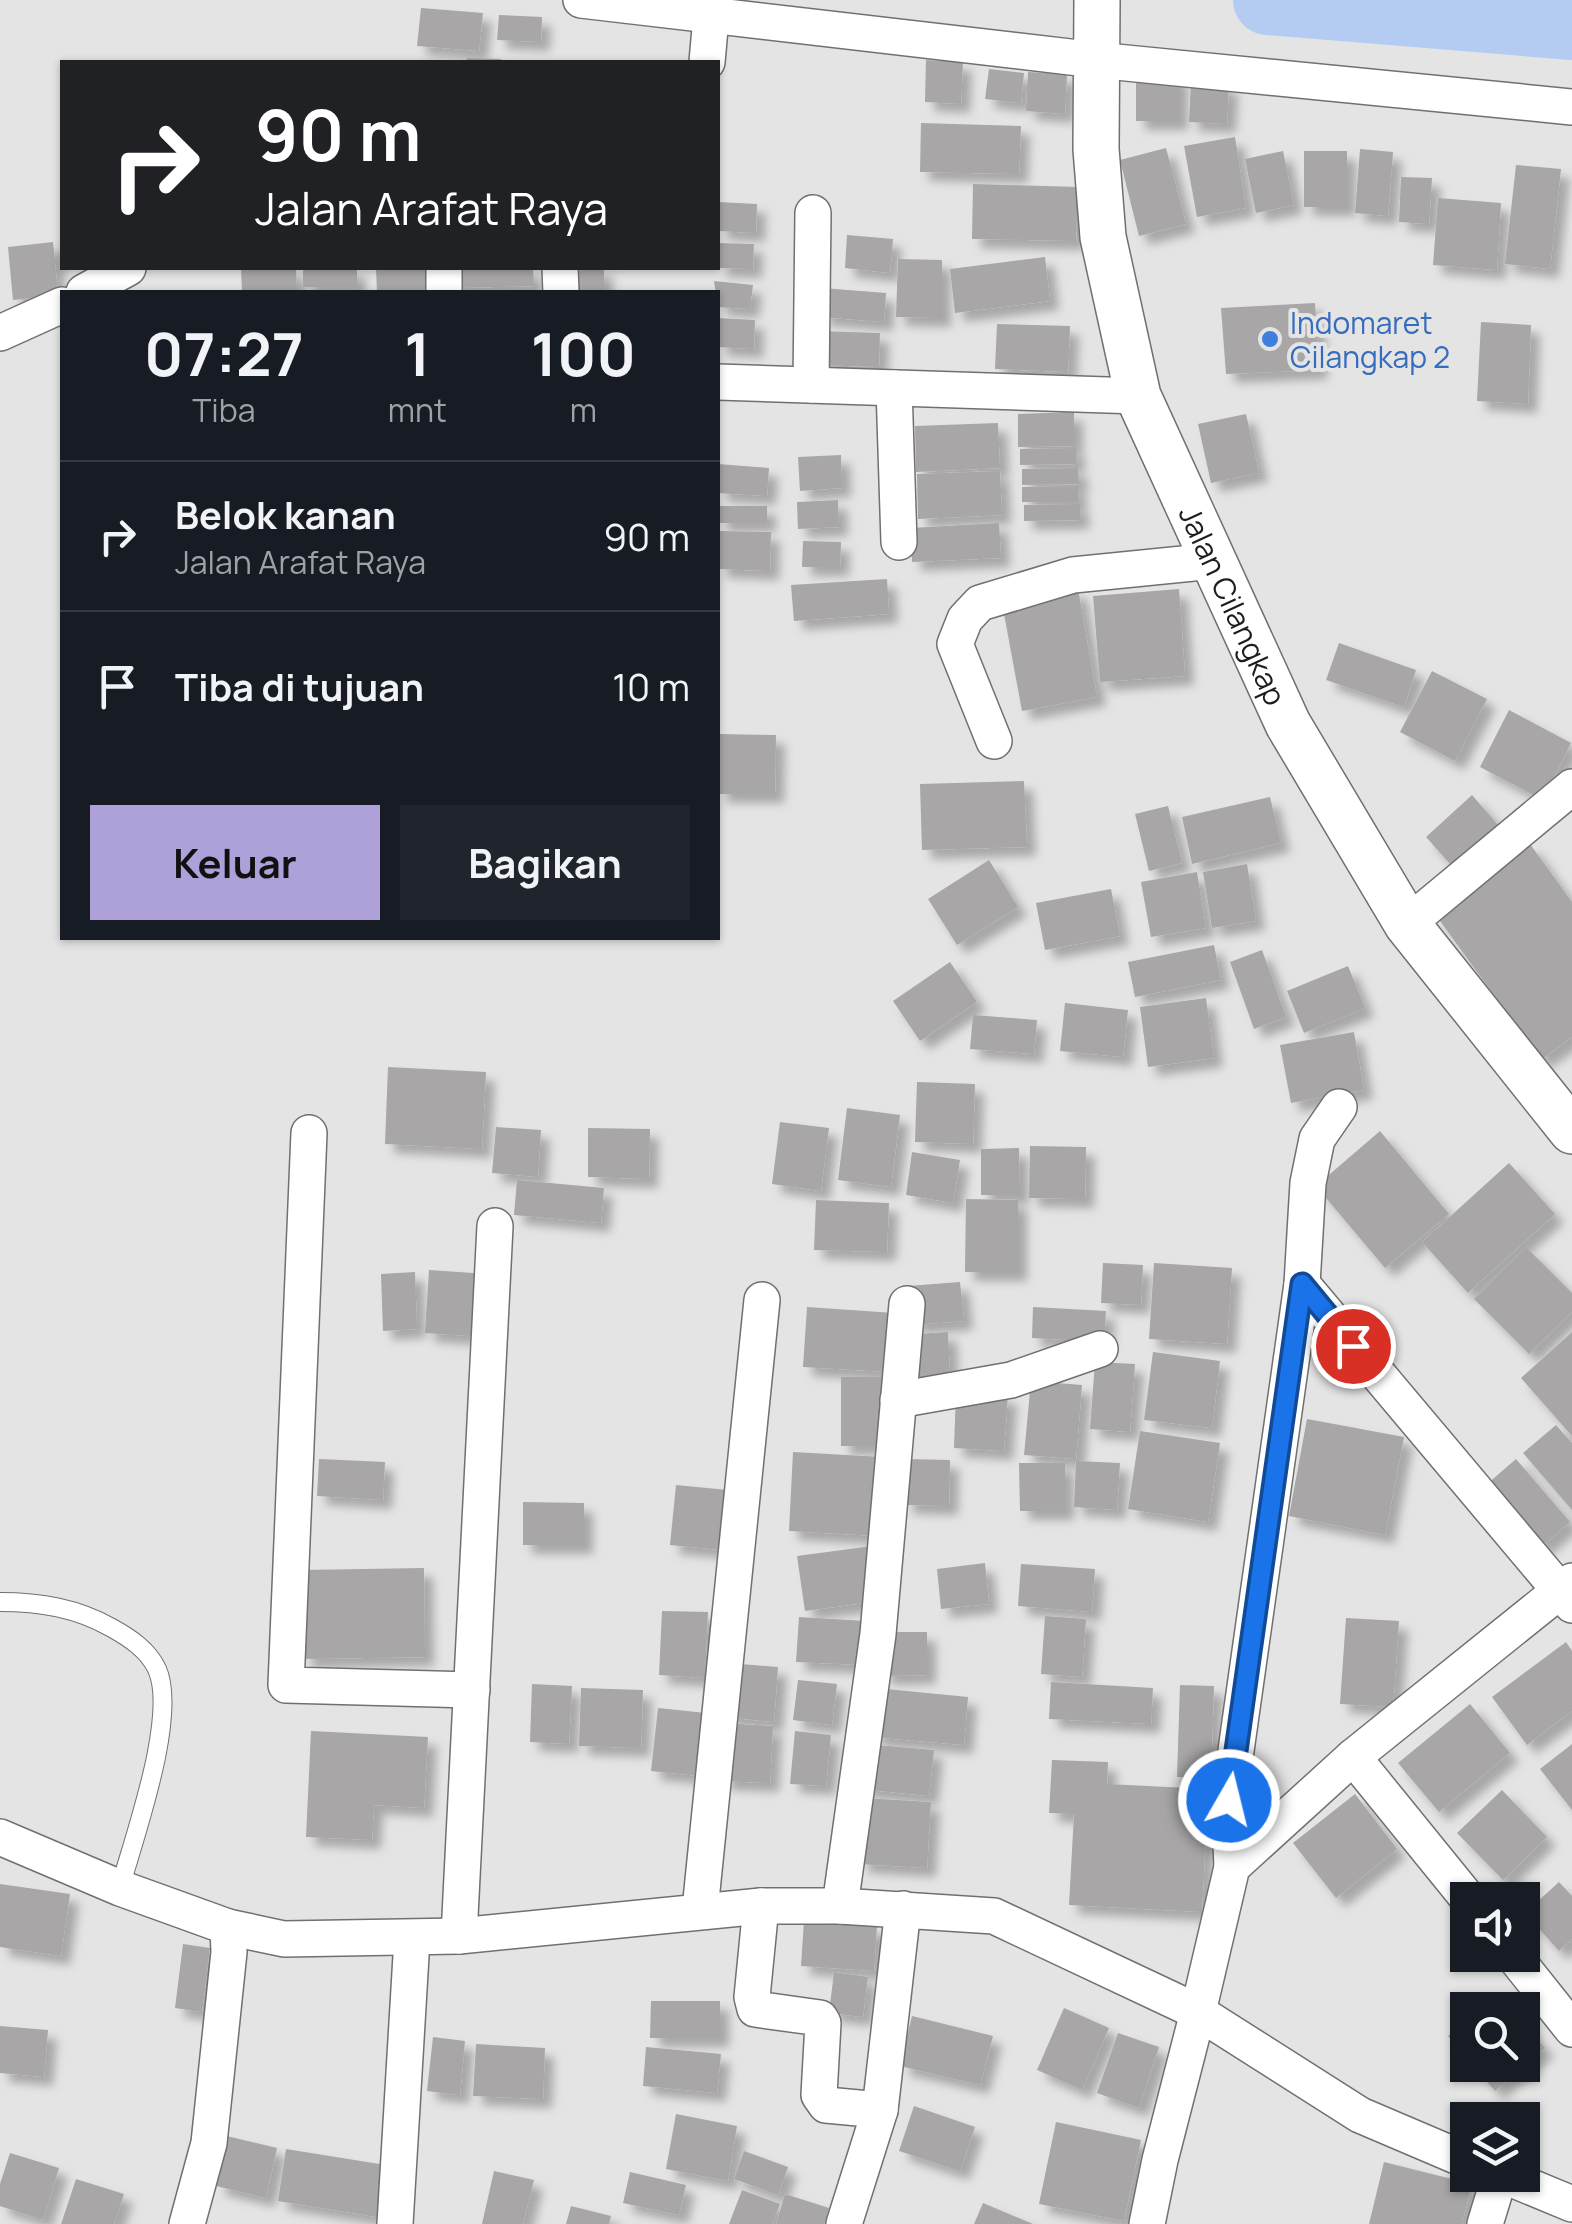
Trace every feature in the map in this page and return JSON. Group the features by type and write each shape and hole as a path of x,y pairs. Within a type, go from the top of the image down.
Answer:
{"street":[{"path":"581,0 712,17 1096,33 1572,108"},
{"path":"707,60 712,17"},
{"name":"Jalan Cilangkap","path":"1096,33 1096,149 1103,237 1138,396 1288,724 1407,924 1572,1130"},
{"path":"811,385 813,213"},
{"path":"88,290 124,270"},
{"path":"0,332 60,305"},
{"path":"720,382 1138,396"},
{"path":"894,388 900,542"},
{"path":"994,741 955,644 965,619 980,603 1073,576 1213,561"},
{"path":"1407,924 1572,787"},
{"path":"1147,2224 1232,1867 1229,1800 1302,1284 1308,1183 1317,1139 1339,1107"},
{"path":"310,1132 286,1685 472,1690"},
{"path":"459,1936 495,1226"},
{"path":"1232,1867 1353,1757 1568,1592 1302,1284"},
{"path":"700,1910 762,1300"},
{"path":"840,1906 878,1634 906,1304"},
{"path":"898,1400 1010,1380 1100,1349"},
{"path":"1353,1757 1454,1882"},
{"path":"0,1837 120,1888 228,1927 284,1940 459,1936 761,1906 840,1906 994,1916 1198,2012 1360,2116 1450,2153"},
{"path":"761,1906 752,1997 755,2009 820,2018 821,2101 826,2105 880,2110"},
{"path":"844,2224 880,2110 903,1909"},
{"path":"187,2224 209,2142 229,1952 228,1927"},
{"path":"395,2224 412,1939"},
{"path":"1527,1972 1572,2029"},
{"path":"1540,2191 1572,2204"},
{"path":"1486,2224 1496,2192"}],"lane":[{"path":"0,1602 33,1602 88,1615 138,1644 157,1670 164,1720 120,1888"}],"building":[{"path":"421,8 483,13 479,51 417,46"},
{"path":"499,15 542,17 541,42 497,40"},
{"path":"926,60 963,62 961,104 925,102"},
{"path":"989,69 1024,73 1021,103 985,99"},
{"path":"1028,72 1067,74 1065,114 1026,111"},
{"path":"1136,73 1179,73 1179,121 1136,121"},
{"path":"1191,82 1229,84 1227,124 1189,122"},
{"path":"921,123 1021,126 1019,174 920,172"},
{"path":"1235,137 1246,208 1197,217 1184,146"},
{"path":"1166,148 1186,224 1139,236 1120,160"},
{"path":"1360,149 1393,152 1388,216 1355,213"},
{"path":"1283,151 1294,205 1256,213 1245,159"},
{"path":"1304,151 1347,151 1347,207 1304,207"},
{"path":"1516,165 1561,169 1550,269 1505,264"},
{"path":"1401,177 1432,178 1429,224 1399,222"},
{"path":"973,184 1078,187 1076,241 972,239"},
{"path":"1438,198 1501,203 1497,270 1433,265"},
{"path":"720,202 757,204 756,233 720,231"},
{"path":"847,235 893,239 890,273 845,268"},
{"path":"53,242 58,295 13,300 8,247"},
{"path":"720,243 754,244 753,269 720,268"},
{"path":"1045,257 1050,301 955,313 950,269"},
{"path":"898,259 942,260 942,318 896,317"},
{"path":"241,270 296,270 297,290 242,290"},
{"path":"303,270 357,270 357,287 303,287"},
{"path":"376,270 432,270 432,290 377,290"},
{"path":"449,270 533,270 534,286 449,288"},
{"path":"566,270 604,270 604,290 566,290"},
{"path":"714,281 753,285 750,309 720,307 720,290 715,290"},
{"path":"822,288 886,293 884,322 820,317"},
{"name":"Indomaret Cilangkap 2","path":"1315,303 1319,370 1226,374 1221,308"},
{"path":"720,318 755,320 754,349 720,347"},
{"path":"1481,322 1531,325 1528,404 1477,401"},
{"path":"997,324 1070,326 1068,372 995,369"},
{"path":"819,331 880,333 879,367 818,365"},
{"path":"1074,412 1074,446 1018,447 1018,414"},
{"path":"1246,414 1259,473 1211,483 1198,424"},
{"path":"998,423 1000,468 916,472 915,426"},
{"path":"1076,448 1076,464 1020,465 1020,449"},
{"path":"841,455 842,488 800,491 798,457"},
{"path":"720,464 769,468 767,496 720,493"},
{"path":"1078,468 1079,484 1022,485 1022,469"},
{"path":"1000,471 1002,515 918,519 917,474"},
{"path":"1078,486 1078,502 1022,502 1022,487"},
{"path":"838,500 839,527 798,529 797,502"},
{"path":"1080,504 1080,520 1024,521 1024,505"},
{"path":"720,506 767,506 767,523 720,523"},
{"path":"999,523 1001,558 912,562 911,528"},
{"path":"720,531 771,532 770,571 720,569"},
{"path":"803,541 841,542 840,567 802,567"},
{"path":"887,579 889,614 794,621 791,585"},
{"path":"1078,589 1097,697 1022,711 1002,603"},
{"path":"1179,589 1185,676 1100,682 1093,596"},
{"path":"1339,643 1416,670 1404,707 1326,680"},
{"path":"1432,671 1487,699 1455,761 1400,732"},
{"path":"1509,710 1571,743 1543,800 1480,767"},
{"path":"720,734 776,735 775,794 720,794"},
{"path":"1024,781 1027,847 922,850 920,784"},
{"path":"1472,795 1505,833 1459,874 1426,837"},
{"path":"1270,797 1281,843 1192,864 1182,817"},
{"path":"1168,806 1182,863 1149,871 1135,814"},
{"path":"1530,844 1572,902 1572,1037 1541,1060 1435,914"},
{"path":"989,860 1018,907 957,945 928,899"},
{"path":"1247,864 1256,921 1212,928 1203,872"},
{"path":"1197,872 1206,928 1151,937 1141,882"},
{"path":"1111,889 1120,936 1045,950 1036,903"},
{"path":"1214,945 1221,980 1135,997 1128,962"},
{"path":"1262,950 1286,1017 1254,1029 1230,962"},
{"path":"950,962 977,1002 920,1041 893,1001"},
{"path":"1348,966 1365,1008 1304,1033 1287,991"},
{"path":"1206,998 1214,1058 1148,1067 1140,1007"},
{"path":"1065,1003 1128,1010 1123,1057 1060,1051"},
{"path":"973,1015 1037,1020 1034,1054 970,1049"},
{"path":"1354,1032 1364,1090 1291,1103 1280,1045"},
{"path":"388,1067 486,1072 482,1149 385,1144"},
{"path":"917,1082 975,1084 973,1144 915,1142"},
{"path":"847,1108 900,1115 891,1187 838,1180"},
{"path":"780,1122 829,1128 821,1191 772,1184"},
{"path":"496,1127 541,1130 538,1177 492,1173"},
{"path":"588,1128 650,1129 649,1179 588,1177"},
{"path":"1380,1131 1449,1214 1385,1268 1316,1186"},
{"path":"1030,1146 1086,1147 1085,1199 1029,1198"},
{"path":"1019,1148 1020,1195 981,1195 981,1149"},
{"path":"912,1152 960,1160 953,1203 906,1195"},
{"path":"1509,1163 1555,1214 1468,1293 1422,1242"},
{"path":"517,1180 604,1188 601,1223 514,1215"},
{"path":"966,1199 1018,1200 1018,1272 965,1272"},
{"path":"816,1200 889,1203 887,1252 814,1250"},
{"path":"1526,1247 1572,1293 1572,1312 1529,1354 1474,1299"},
{"path":"1103,1263 1143,1265 1141,1305 1101,1303"},
{"path":"1154,1263 1232,1268 1227,1344 1149,1339"},
{"path":"429,1270 488,1274 484,1337 425,1333"},
{"path":"415,1272 417,1329 383,1331 381,1274"},
{"path":"960,1282 964,1321 912,1325 908,1286"},
{"path":"807,1307 894,1313 890,1372 803,1367"},
{"path":"1033,1307 1106,1311 1104,1342 1032,1338"},
{"path":"948,1332 950,1380 907,1383 904,1335"},
{"path":"1572,1332 1572,1436 1521,1378"},
{"path":"1153,1352 1220,1361 1212,1428 1144,1420"},
{"path":"1095,1362 1135,1364 1130,1432 1090,1429"},
{"path":"841,1377 886,1377 887,1446 841,1446"},
{"path":"1031,1381 1082,1385 1076,1459 1024,1455"},
{"path":"956,1393 1008,1395 1004,1451 954,1448"},
{"path":"1307,1419 1404,1437 1385,1535 1289,1516"},
{"path":"1556,1425 1572,1443 1572,1510 1523,1453"},
{"path":"1140,1431 1220,1443 1208,1522 1128,1509"},
{"path":"793,1452 882,1457 878,1536 789,1531"},
{"path":"319,1459 385,1462 383,1500 317,1496"},
{"path":"905,1459 950,1460 949,1506 904,1505"},
{"path":"1516,1459 1570,1522 1540,1548 1486,1485"},
{"path":"1076,1461 1120,1463 1117,1510 1074,1507"},
{"path":"1019,1463 1065,1463 1065,1511 1020,1511"},
{"path":"676,1485 738,1491 732,1551 670,1545"},
{"path":"523,1502 584,1503 584,1545 523,1545"},
{"path":"872,1546 879,1601 805,1611 797,1556"},
{"path":"985,1563 989,1604 941,1609 937,1569"},
{"path":"1021,1564 1095,1569 1092,1612 1018,1606"},
{"path":"424,1568 425,1657 303,1659 302,1570"},
{"path":"662,1611 708,1612 705,1678 659,1675"},
{"path":"1045,1616 1086,1619 1082,1677 1041,1674"},
{"path":"799,1617 866,1621 863,1665 796,1662"},
{"path":"1346,1618 1399,1621 1393,1707 1340,1704"},
{"path":"881,1632 927,1632 927,1675 882,1676"},
{"path":"1566,1642 1572,1651 1572,1711 1527,1745 1492,1697"},
{"path":"728,1663 778,1667 774,1722 724,1717"},
{"path":"798,1680 837,1684 832,1725 793,1720"},
{"path":"1051,1682 1153,1688 1151,1724 1049,1719"},
{"path":"532,1684 572,1686 569,1744 530,1742"},
{"path":"1180,1685 1214,1686 1211,1778 1177,1777"},
{"path":"581,1688 643,1690 641,1748 579,1746"},
{"path":"876,1688 968,1697 964,1745 871,1737"},
{"path":"1470,1704 1510,1753 1439,1812 1398,1763"},
{"path":"658,1708 706,1713 700,1776 651,1771"},
{"path":"724,1723 773,1726 770,1783 721,1781"},
{"path":"311,1731 428,1737 424,1808 374,1805 372,1840 306,1837"},
{"path":"795,1731 831,1735 826,1786 790,1784"},
{"path":"865,1744 934,1750 929,1796 860,1789"},
{"path":"1572,1744 1572,1810 1540,1769"},
{"path":"1052,1760 1108,1762 1107,1784 1208,1789 1202,1912 1069,1905 1074,1814 1049,1813"},
{"path":"1502,1790 1547,1837 1503,1880 1457,1833"},
{"path":"1355,1794 1397,1849 1336,1898 1293,1843"},
{"path":"863,1798 931,1802 927,1868 859,1864"},
{"path":"1559,1882 1572,1896 1572,1939 1559,1951 1540,1930 1540,1899"},
{"path":"0,1884 70,1894 61,1956 0,1947"},
{"path":"804,1921 877,1926 874,1971 801,1966"},
{"path":"183,1944 210,1948 202,2012 175,2008"},
{"path":"834,1972 868,1977 863,2017 829,2013"},
{"path":"651,2001 720,2001 720,2038 650,2038"},
{"path":"1064,2008 1109,2028 1082,2090 1037,2070"},
{"path":"912,2016 993,2036 980,2085 900,2066"},
{"path":"0,2026 48,2030 44,2077 0,2073"},
{"path":"1118,2033 1159,2047 1139,2108 1097,2093"},
{"path":"433,2037 465,2041 460,2095 427,2091"},
{"path":"476,2044 545,2048 543,2099 473,2096"},
{"path":"646,2047 721,2054 717,2093 643,2086"},
{"path":"1487,2082 1505,2082 1495,2091"},
{"path":"914,2106 975,2127 960,2171 899,2151"},
{"path":"676,2114 737,2126 728,2181 666,2169"},
{"path":"1056,2122 1141,2140 1124,2221 1039,2204"},
{"path":"227,2136 277,2148 266,2198 216,2186"},
{"path":"286,2149 398,2167 389,2219 278,2201"},
{"path":"744,2151 788,2167 778,2195 734,2179"},
{"path":"10,2153 59,2168 43,2220 0,2206 0,2184"},
{"path":"1384,2162 1450,2178 1450,2192 1470,2192 1462,2224 1369,2224"},
{"path":"494,2171 534,2180 523,2224 482,2224"},
{"path":"630,2172 686,2185 679,2215 623,2203"},
{"path":"76,2179 124,2194 114,2224 61,2224"},
{"path":"742,2190 780,2204 772,2224 729,2224"},
{"path":"785,2194 829,2208 824,2224 776,2224"},
{"path":"983,2203 1033,2224 974,2224"},
{"path":"571,2206 611,2216 609,2224 566,2224"}],"waterway":[{"path":"1268,0 1572,25"}],"place":[{"name":"Indomaret Cilangkap 2","path":"1270,339"}],"route":[{"path":"1229,1800 1302,1284 1353,1346"}]}
